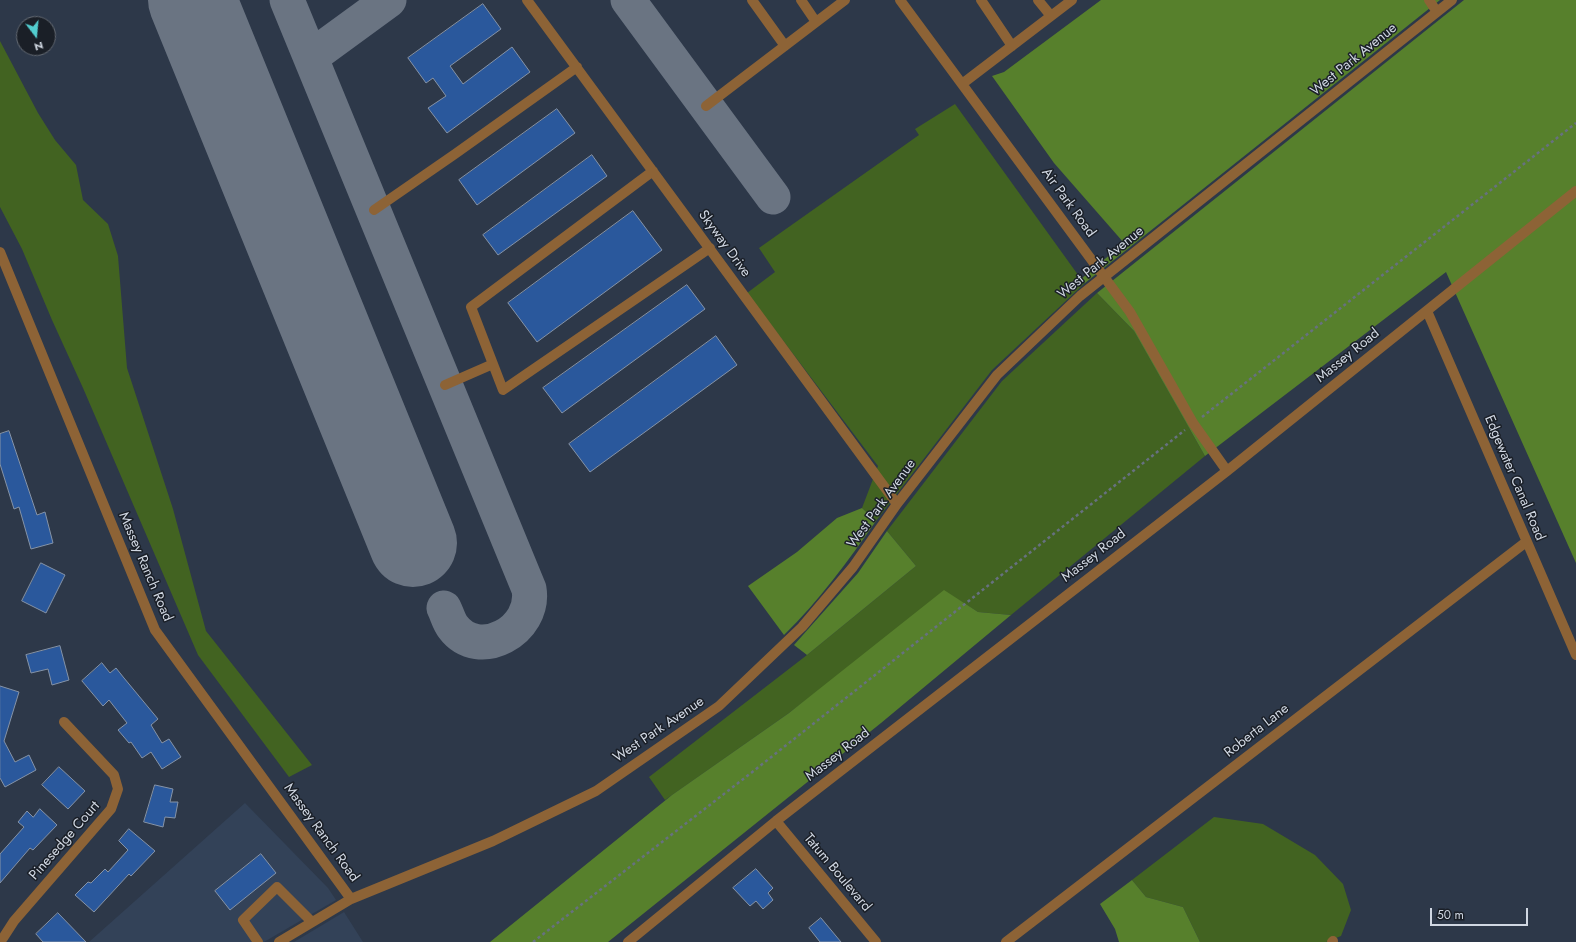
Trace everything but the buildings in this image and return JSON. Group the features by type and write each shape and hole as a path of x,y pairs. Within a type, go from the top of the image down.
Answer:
{"street":[{"name":"Skyway Drive","path":"527,0 897,504"},
{"path":"752,0 785,46"},
{"path":"801,0 816,22"},
{"path":"706,106 845,0"},
{"name":"Air Park Road","path":"900,0 1130,312 1193,423 1227,471"},
{"path":"981,0 1012,46"},
{"path":"1038,0 1051,16"},
{"path":"962,84 1072,0"},
{"path":"1429,0 1437,12"},
{"name":"West Park Avenue","path":"279,942 352,899 493,841 596,791 719,706 802,627 853,567 897,504 997,375 1080,296 1452,0"},
{"path":"374,210 577,67"},
{"path":"653,171 471,307 503,390 710,248"},
{"name":"Massey Road","path":"628,942 776,821 1227,471 1576,191"},
{"name":"Massey Ranch Road","path":"0,252 155,630 352,899"},
{"name":"Edgewater Canal Road","path":"1427,311 1576,655"},
{"path":"445,385 493,364"},
{"name":"Roberta Lane","path":"1006,942 1526,542"},
{"name":"Pinesedge Court","path":"3,938 14,921 111,809 118,789 114,775 64,722"},
{"name":"Tatum Boulevard","path":"776,821 876,942"},
{"path":"258,942 243,920 278,887 312,922"}],"path":[{"path":"533,942 751,773 1193,423 1576,123"}],"shaded area":[{"path":"245,803 328,888 336,900 264,942 89,942"},
{"path":"344,912 363,942 294,942"}],"green space":[{"path":"1101,0 1440,0 1085,283 1081,279 1124,243 1054,163 992,76 1004,72"},
{"path":"1464,0 1576,0 1576,563 1446,272 1205,456 1134,331 1097,293"},
{"path":"0,41 38,113 55,140 76,165 83,200 108,224 118,256 127,368 173,509 206,631 312,765 289,777 198,655 22,249 0,207"},
{"path":"955,104 1085,283 992,370 876,521 862,508 878,466 747,293 775,272 759,248 919,135 915,129"},
{"path":"1097,293 1134,331 1205,456 1011,615 978,612 947,593 789,713 665,800 649,777 807,655 916,566 887,531 1002,381"},
{"path":"862,508 876,521 821,595 784,635 748,586 797,552 837,518"},
{"path":"887,531 916,566 807,655 794,645 858,573"},
{"path":"944,590 978,612 1011,615 881,723 608,942 490,942 672,795 789,713"},
{"path":"1214,817 1263,824 1315,855 1343,884 1351,910 1341,936 1326,942 1200,942 1183,907 1146,897 1132,880"},
{"path":"1132,880 1146,897 1183,907 1200,942 1119,942 1115,929 1100,904"}],"taxiway":[{"path":"287,0 529,589 529,604 524,617 515,628 503,636 490,641 477,642 464,637 453,627 444,608"},
{"path":"311,57 389,0"},
{"path":"628,0 773,197"}],"runway":[{"path":"192,0 413,543"}]}
